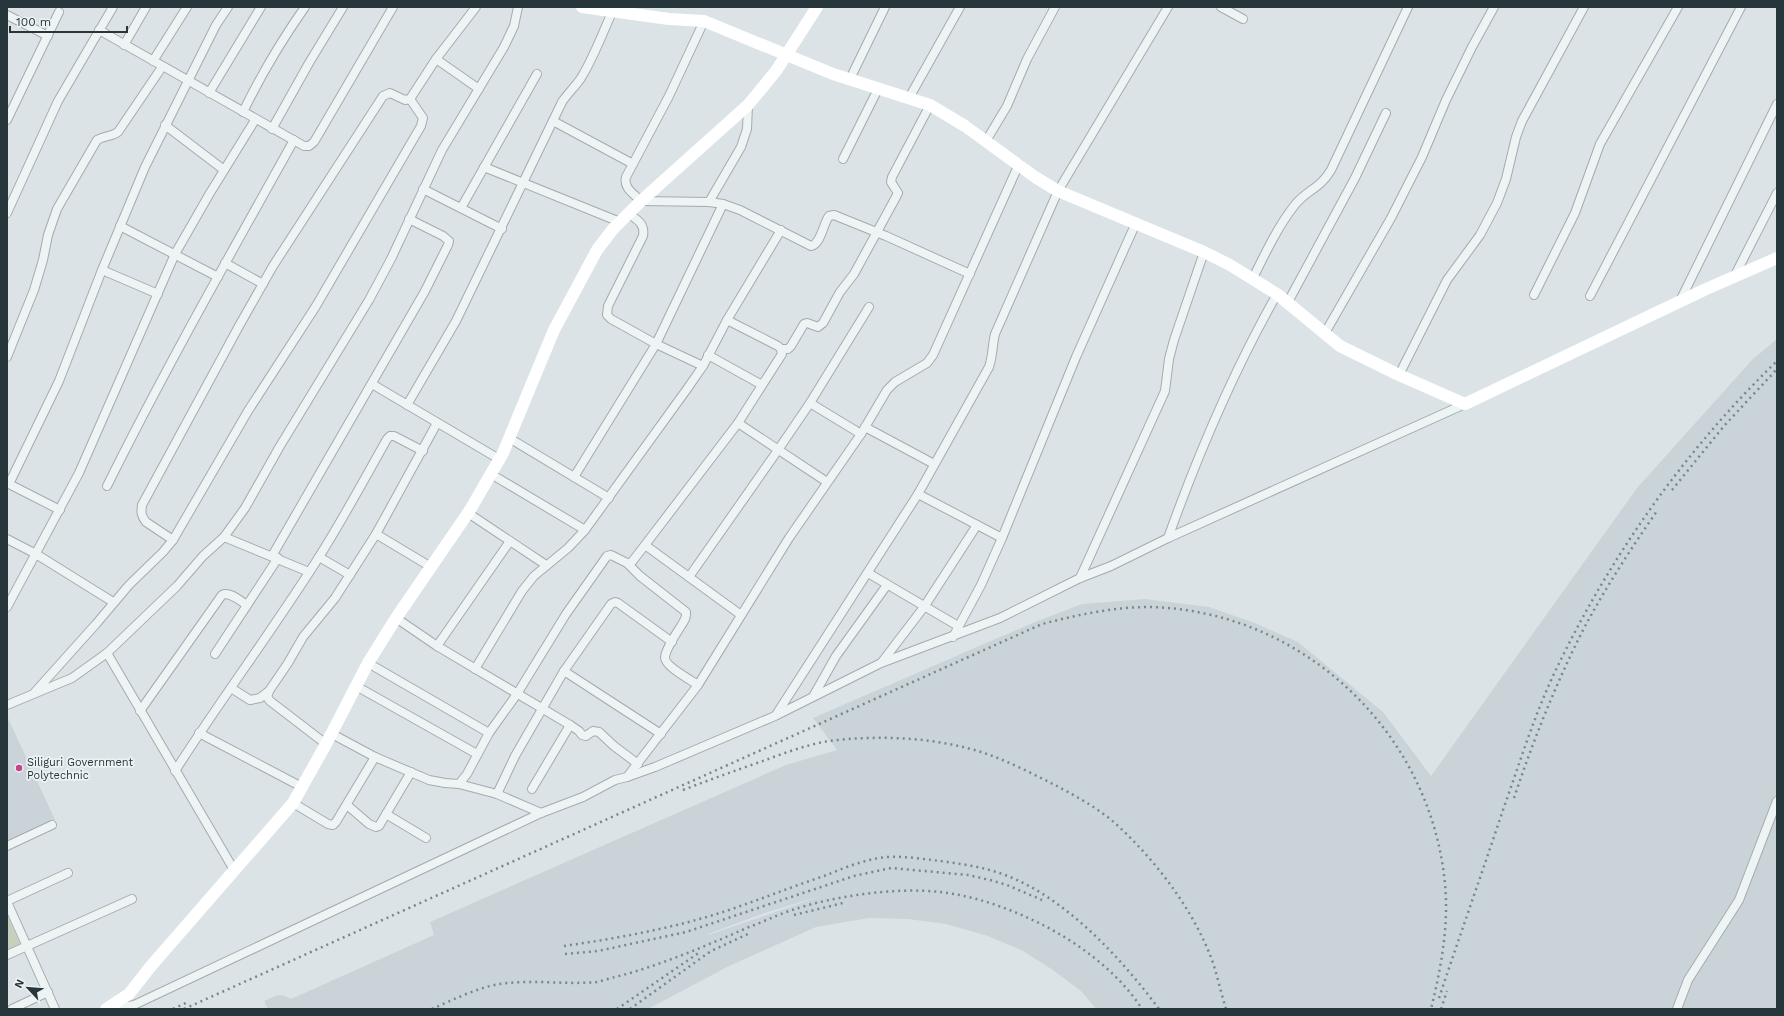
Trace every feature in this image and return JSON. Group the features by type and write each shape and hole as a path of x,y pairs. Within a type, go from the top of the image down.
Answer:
{"street":[{"path":"7,213 58,101 98,30 113,7"},
{"path":"124,45 146,7"},
{"path":"153,61 187,7"},
{"path":"60,510 8,483 59,381 144,167 189,82 216,25 228,7"},
{"path":"209,93 261,7"},
{"path":"243,112 282,38 305,7"},
{"path":"272,128 305,69 343,7"},
{"path":"98,30 255,120 304,146 309,146 314,142 393,7"},
{"path":"410,99 436,59 476,7"},
{"path":"7,705 72,678 107,653 177,586 203,556 224,537 245,508 284,440 369,300 391,259 442,150 504,47 514,26 518,7"},
{"path":"582,7 613,10 669,19 704,21 833,74 930,105 986,141 1019,164 1034,177 1058,191 1135,225 1204,252 1253,278 1277,294 1340,346 1399,375 1465,404"},
{"path":"106,1009 129,994 151,966 293,804 329,739 368,663 396,618 468,513 491,474 523,407 554,330 597,250 624,218 641,201 748,105 776,71 817,7"},
{"path":"850,79 885,7"},
{"path":"909,98 960,7"},
{"path":"986,141 1007,106 1027,59 1055,7"},
{"path":"775,716 918,494 989,368 993,356 992,347 995,334 1058,191 1168,7"},
{"path":"1220,7 1231,9 1243,19"},
{"path":"1253,278 1293,206 1300,198 1325,180 1331,170 1408,7"},
{"path":"1325,333 1391,218 1422,157 1446,100 1472,47 1494,7"},
{"path":"1399,375 1439,294 1454,270 1480,235 1506,179 1516,137 1522,121 1584,7"},
{"path":"1534,295 1576,213 1600,144 1678,7"},
{"path":"1590,296 1741,7"},
{"path":"407,405 456,321 524,184 553,121 567,94 584,72 613,10"},
{"path":"7,120 59,12"},
{"path":"7,14 48,36"},
{"path":"704,21 669,96 626,177 625,185 641,201 709,202 723,204 740,210 781,230 807,245 814,245 827,218 831,215 877,232 970,274"},
{"path":"436,59 479,89"},
{"path":"7,357 34,290 43,260 48,234 57,209 98,140 103,136 112,136 118,132 162,67"},
{"path":"461,208 537,74"},
{"path":"844,159 878,89"},
{"path":"173,540 146,522 141,511 142,505 263,284 324,185 383,96 390,93 405,100 410,99"},
{"path":"34,694 96,624 113,602 173,540 248,411 316,306 421,126 423,118 410,99"},
{"path":"1679,302 1777,104"},
{"path":"709,202 741,147 747,129 748,105"},
{"path":"727,320 778,346 781,349 788,349 791,346 804,324 807,323 818,327 823,323 840,292 854,274 898,193 891,182 892,177 930,105"},
{"path":"1288,302 1355,178 1386,113"},
{"path":"7,607 9,598 36,554 79,473 175,254 255,120"},
{"path":"553,121 633,164"},
{"path":"165,125 224,170"},
{"path":"107,486 225,263 294,140"},
{"path":"627,777 698,685 789,538 863,430 887,390 896,382 927,363 970,274 1019,164"},
{"path":"484,167 524,184 624,218 638,220 644,231 608,306 607,316 656,344 703,366"},
{"path":"423,189 502,229"},
{"path":"1734,276 1777,193"},
{"path":"574,477 656,344 723,204"},
{"path":"216,654 275,557 425,292 448,245 449,241 443,236 409,219"},
{"path":"953,637 981,585 1002,538 1076,357 1135,225"},
{"path":"120,226 218,277"},
{"path":"475,669 522,591 534,576 568,548 584,530 609,498 703,366 727,320 781,230"},
{"path":"1080,578 1163,398 1169,359 1174,340 1204,252"},
{"path":"112,1009 134,1005 541,813 583,797 615,780 655,767 775,716 814,695 882,663 1000,618 1080,578 1111,566 1168,538 1465,404 1734,276 1777,258"},
{"path":"225,263 263,284"},
{"path":"102,270 158,294"},
{"path":"1168,538 1188,483 1221,405 1254,336 1277,294"},
{"path":"689,577 810,403 869,307"},
{"path":"627,563 633,561 646,545 738,423 782,354 781,349"},
{"path":"708,355 762,386"},
{"path":"372,384 499,459"},
{"path":"810,403 934,464"},
{"path":"437,423 423,451 376,534 350,576 335,598 303,637 269,691 267,697 270,701 329,739 429,780 459,784 497,794 541,813"},
{"path":"738,423 827,482"},
{"path":"175,771 268,636 319,557 387,439 390,436 394,436 423,451"},
{"path":"509,438 609,498"},
{"path":"491,474 584,530"},
{"path":"918,494 1002,538"},
{"path":"468,513 546,565"},
{"path":"882,663 924,607 977,525"},
{"path":"376,534 431,567"},
{"path":"224,537 309,572"},
{"path":"7,540 36,554 113,602"},
{"path":"437,646 510,541"},
{"path":"646,545 741,614"},
{"path":"459,784 467,774 476,754 517,694 566,614 607,556 611,555 627,563 640,576 686,612 686,618 665,657 666,661 674,668 698,685"},
{"path":"319,557 350,576"},
{"path":"868,573 958,626"},
{"path":"814,695 836,656 887,584"},
{"path":"140,711 222,595 229,594 247,605"},
{"path":"497,794 515,756 564,670 611,604 615,602 672,642"},
{"path":"396,618 437,646 570,725 584,736 593,731 599,732 614,746 638,764"},
{"path":"107,653 234,870"},
{"path":"368,663 489,734"},
{"path":"564,670 661,734"},
{"path":"356,686 476,754"},
{"path":"231,688 250,700 260,698 269,691"},
{"path":"532,789 570,725"},
{"path":"200,733 302,787"},
{"path":"293,804 332,825 336,822 347,805 375,757"},
{"path":"347,805 373,827 379,826 411,772"},
{"path":"1677,1009 1688,980 1739,900 1777,801"},
{"path":"386,814 426,838"},
{"path":"7,846 52,825"},
{"path":"55,1009 7,901 68,873"},
{"path":"7,955 132,899"},
{"path":"12,1009 48,992"}],"shaded area":[{"path":"1777,339 1777,1009 1096,1009 1081,991 1053,970 1023,951 988,936 946,924 908,919 869,918 816,927 727,967 648,1009 268,1009 264,1001 278,995 291,999 434,935 430,922 786,765 837,750 813,718 1035,622 1082,604 1145,599 1209,607 1252,622 1298,642 1383,712 1431,776 1637,488 1752,360","holes":["824,895 708,935 765,913"]},
{"name":"Siliguri Government Polytechnic","path":"7,716 55,820 7,841"}],"green space":[{"path":"7,915 20,944 7,950"}],"railway":[{"path":"1439,998 1533,725 1553,676 1575,633 1598,590 1651,508 1710,432 1777,361"},
{"path":"1672,490 1724,426 1777,369"},
{"path":"1514,798 1545,714 1582,632 1618,570 1657,511"},
{"path":"184,1009 1042,624 1095,612 1136,607 1149,607 1205,614 1258,630 1307,656 1350,690 1386,731 1414,777 1435,829 1445,884 1445,931 1438,978 1431,1009"},
{"path":"683,790 794,750 829,741 847,739 904,738 923,740 960,746 997,758 1053,784 1094,807 1116,824 1144,852 1169,882 1191,915 1208,950 1226,1009"},
{"path":"564,946 605,940 686,923 726,911 855,864 887,857 914,858 965,865 997,872 1027,885 1049,898 1070,914 1110,950 1159,1009"},
{"path":"565,954 598,951 686,932 854,876 891,868 968,875 1007,885 1042,900"},
{"path":"432,1009 475,991 500,984 524,982 597,982 671,959 792,910 846,897 904,891 940,892 980,900 1006,909 1043,925 1085,950 1098,961 1122,983 1142,1009"},
{"path":"794,915 843,903"},
{"path":"630,1009 711,951 748,934"},
{"path":"617,1009 700,952"},
{"path":"1441,1009 1447,991"},
{"path":"173,1009 188,1002"}],"place":[{"name":"Siliguri Government Polytechnic","path":"19,768"}]}
